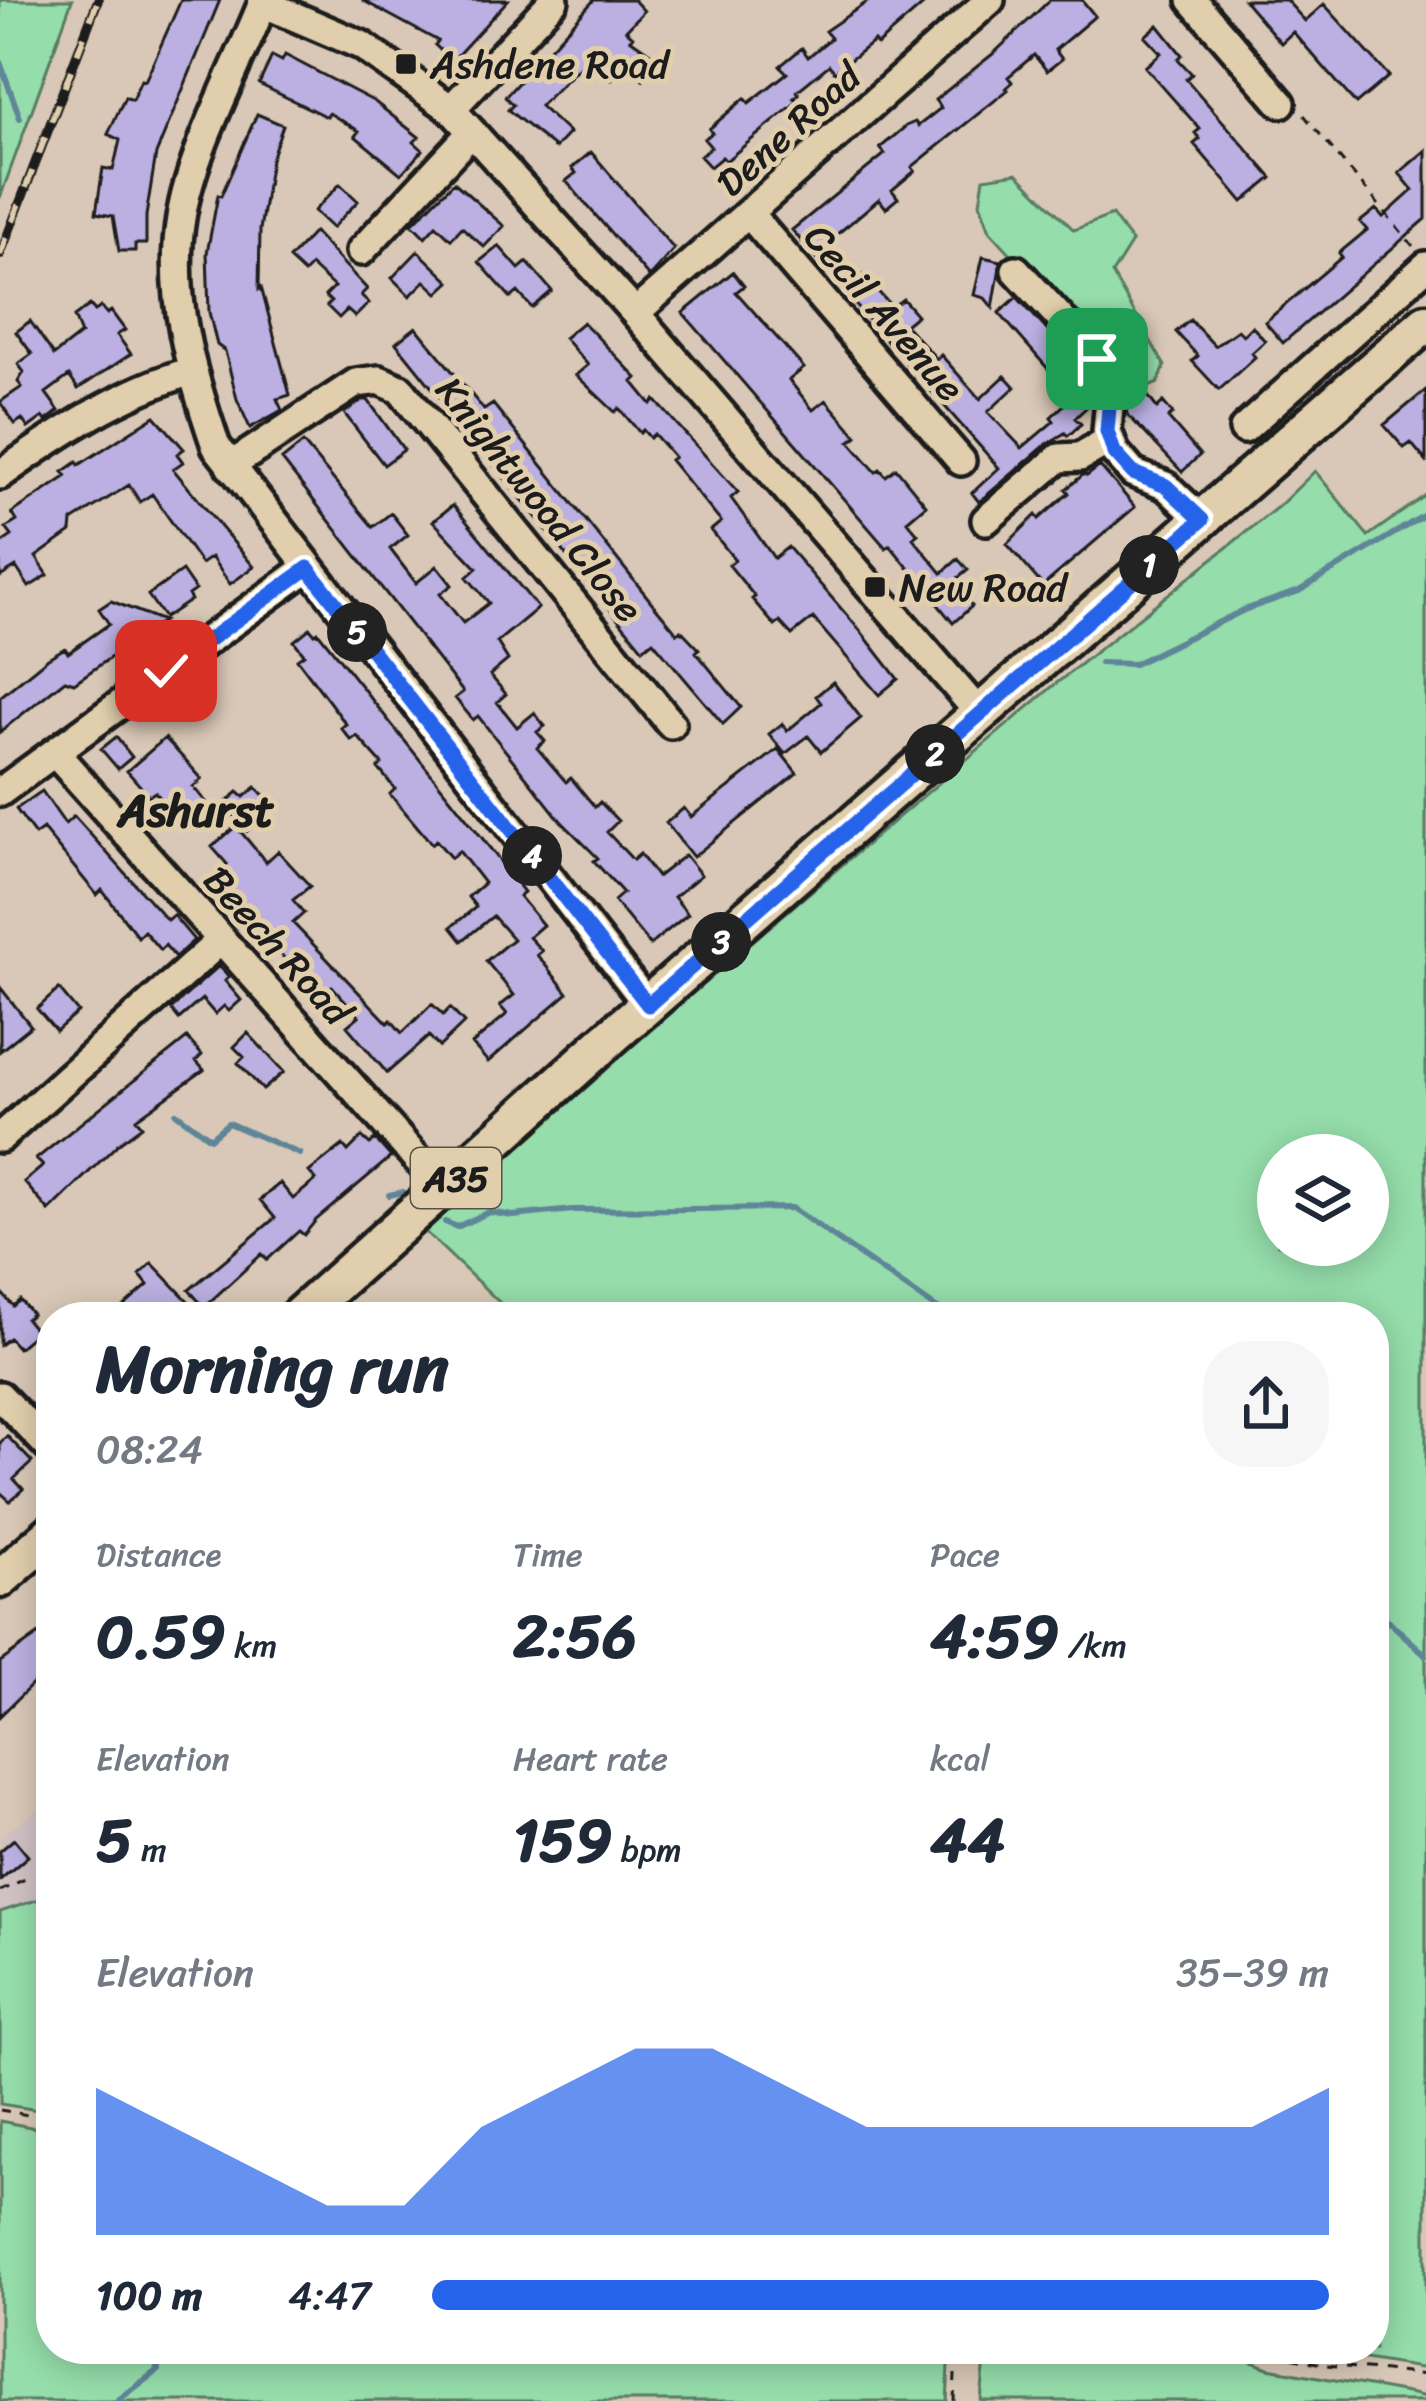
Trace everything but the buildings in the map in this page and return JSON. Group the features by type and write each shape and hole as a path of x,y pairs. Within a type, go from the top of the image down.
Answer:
{"main road":[{"name":"A35","path":"315,1302 1426,323"},
{"path":"0,1579 36,1547"}],"street":[{"path":"451,109 554,0"},
{"name":"Dene Road","path":"635,314 990,0"},
{"path":"1192,0 1281,103"},
{"path":"648,1005 216,446 192,371 177,284 180,219 195,168 264,2 376,54 451,109 980,713"},
{"path":"362,250 472,132"},
{"name":"Cecil Avenue","path":"750,215 962,461"},
{"path":"1244,429 1421,266"},
{"path":"1016,270 1112,374 1106,411 1108,440 1133,473 1166,486 1202,520"},
{"path":"0,475 110,403 192,371"},
{"name":"Knightwood Close","path":"230,466 356,383 379,380 400,388 661,693 671,724"},
{"path":"986,520 1059,458 1080,457 1108,440"},
{"path":"0,792 308,568"},
{"name":"Beech Road","path":"55,752 444,1190"},
{"path":"0,1138 221,940"},
{"path":"0,1396 36,1433"}],"path":[{"path":"1281,103 1301,112 1421,266"},
{"path":"0,1891 25,1879"},
{"path":"0,2110 36,2116"},
{"path":"955,2401 956,2364"},
{"path":"1322,2364 1425,2374"}],"shaded area":[{"path":"36,1811 36,1900 0,1912 0,1837"}],"green space":[{"path":"0,0 72,0 0,198"},
{"path":"1017,173 1074,230 1112,215 1132,242 1112,274 1165,366 1158,383 1137,392 990,231 980,203 984,178"},
{"path":"1315,471 1368,536 1426,495 1426,2369 1389,2363 1389,1302 499,1302 418,1225 1053,686 1280,505"},
{"path":"36,1900 36,2110 0,2104 0,1912"},
{"path":"0,2121 36,2128 36,2364 949,2364 947,2401 0,2401"},
{"path":"985,2364 1258,2364 1426,2397 1426,2401 981,2401"}],"waterway":[{"path":"0,62 20,118"},
{"path":"1100,663 1134,664 1244,610 1299,591 1426,514"},
{"path":"176,1113 210,1138 228,1123 300,1154"},
{"path":"389,1195 403,1192"},
{"path":"445,1222 457,1227 489,1212 513,1216 573,1210 792,1208 927,1302"},
{"path":"1389,1622 1426,1655"},
{"path":"117,2401 158,2370 156,2364"}],"railway":[{"path":"0,255 98,0"}],"place":[{"name":"Ashdene Road","path":"406,64"},
{"name":"New Road","path":"875,587"}],"district":[{"name":"Ashurst","path":"196,810"}],"route":[{"path":"166,671 308,568 648,1005 1202,520 1166,486 1133,473 1114,452 1106,411 1112,374 1097,359"}]}
